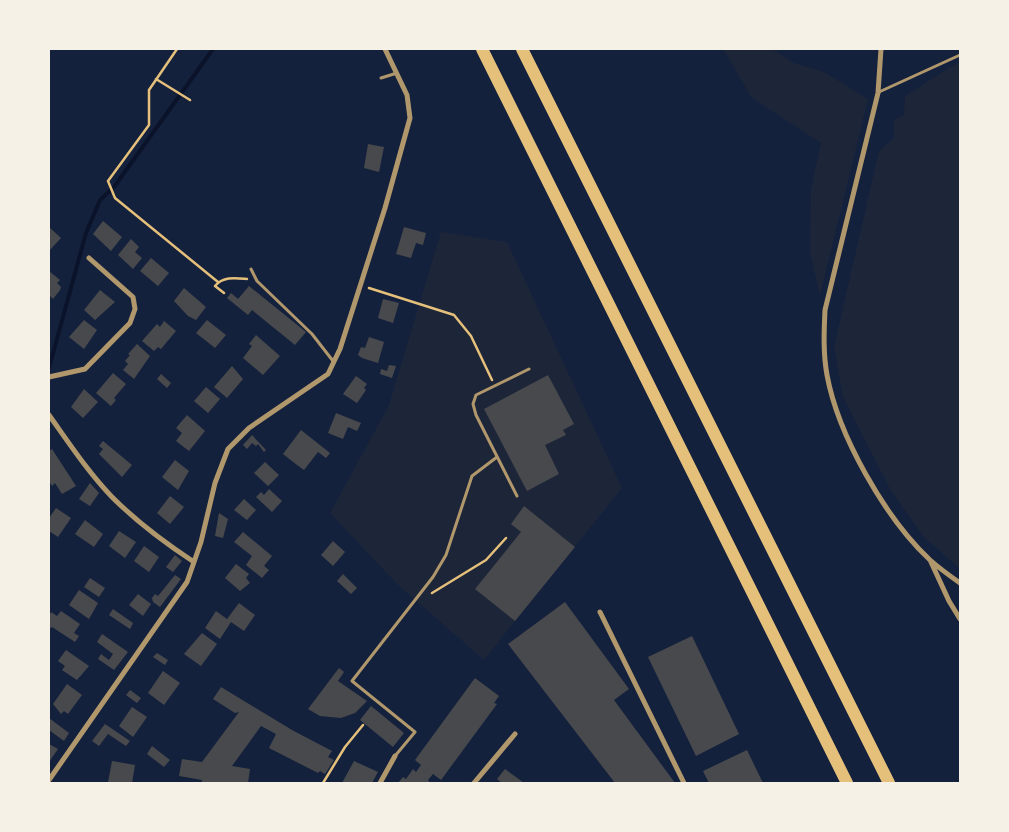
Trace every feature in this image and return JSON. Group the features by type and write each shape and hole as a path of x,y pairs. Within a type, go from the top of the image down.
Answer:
{"highway":[{"path":"482,49 847,783"},
{"path":"522,49 889,783"}],"street":[{"path":"49,780 187,582 201,542 214,483 228,449 249,428 328,374 340,349 385,208 410,118 408,95 385,49"},
{"path":"881,49 878,92 825,310 824,343 827,374 835,409 853,449 881,500 930,560 960,583"},
{"path":"49,377 85,369 130,323 135,309 133,297 89,258"},
{"path":"49,415 82,461 112,497 162,540 194,562"},
{"path":"930,560 949,601 960,619"},
{"path":"600,612 684,783"},
{"path":"474,783 514,734"},
{"path":"380,783 395,756"}],"lane":[{"path":"878,92 960,55"},
{"path":"382,78 397,73"},
{"path":"251,269 257,281 312,334 334,362"},
{"path":"517,496 473,404 476,395 529,369"},
{"path":"395,756 415,732 352,681 434,577 446,555 472,476 498,457"}],"path":[{"path":"177,49 149,90 149,125 108,180 108,184 115,198 218,282"},
{"path":"156,79 190,100"},
{"path":"218,282 237,278 257,281"},
{"path":"218,282 215,286 224,293"},
{"path":"361,285 454,315 471,336 495,385"},
{"path":"426,599 486,560 506,538"},
{"path":"324,783 345,747 362,725"}],"shaded area":[{"path":"723,49 772,49 794,63 824,72 868,99 820,295 810,253 811,190 821,143 752,98"},
{"path":"960,61 960,569 923,536 890,489 843,397 834,347 879,151 894,138 894,120 904,115 905,96"},
{"path":"441,232 507,242 622,488 484,660 397,584 330,513 389,405"}],"building":[{"path":"368,144 384,147 379,172 364,168"},
{"path":"103,221 122,237 111,251 93,234"},
{"path":"49,227 61,238 49,251"},
{"path":"404,227 426,233 423,245 416,243 411,258 396,254"},
{"path":"131,239 139,247 135,252 142,258 133,269 118,255"},
{"path":"151,258 169,273 158,286 140,271"},
{"path":"49,271 60,280 57,283 61,287 53,299 49,295"},
{"path":"249,286 306,332 295,345 252,310 248,315 227,298 231,293 238,299"},
{"path":"184,288 206,307 196,320 188,316 174,301"},
{"path":"100,290 115,302 95,320 84,310"},
{"path":"383,299 399,303 393,323 378,318"},
{"path":"84,320 97,330 84,349 69,337"},
{"path":"207,320 226,335 215,348 196,333"},
{"path":"164,321 176,331 161,349 158,347 154,351 142,341 157,324 160,327"},
{"path":"256,335 280,356 263,375 243,358 252,346 249,344"},
{"path":"369,337 384,342 378,363 358,355 361,347 365,348"},
{"path":"137,344 150,356 134,379 123,370 128,364 125,361 130,355 128,354"},
{"path":"389,365 396,366 392,378 380,374 381,369 387,371"},
{"path":"232,366 243,379 227,398 214,387"},
{"path":"113,373 126,384 114,398 116,400 111,406 96,393"},
{"path":"161,374 171,383 167,388 157,379"},
{"path":"548,375 574,424 563,430 566,435 545,445 559,474 527,491 484,409"},
{"path":"356,376 367,384 364,388 366,390 357,403 343,394"},
{"path":"206,387 220,399 208,413 194,401"},
{"path":"84,389 98,402 83,418 71,407"},
{"path":"336,413 361,423 357,431 348,427 343,439 328,433"},
{"path":"187,415 205,431 189,451 176,441 182,433 176,428"},
{"path":"301,430 330,453 326,458 318,452 304,470 283,454"},
{"path":"252,435 266,450 264,452 258,444 256,446 252,443 247,449 243,445"},
{"path":"103,441 132,465 122,477 99,454 103,449 99,446"},
{"path":"52,449 76,486 62,494 55,483 52,486 49,481 49,451"},
{"path":"175,460 189,471 178,490 162,477"},
{"path":"265,462 279,475 268,486 254,473"},
{"path":"90,483 99,493 90,506 79,499"},
{"path":"269,489 282,501 272,512 256,497 261,492 264,495"},
{"path":"170,496 184,507 170,524 157,513"},
{"path":"244,499 256,510 247,520 234,510"},
{"path":"524,506 575,547 515,621 475,589 521,532 511,524"},
{"path":"56,508 71,518 58,537 49,531 49,518"},
{"path":"219,513 228,519 223,538 215,536"},
{"path":"85,520 103,534 94,547 75,534"},
{"path":"119,531 136,542 125,558 109,546"},
{"path":"243,532 272,556 264,566 269,570 262,578 246,565 252,556 234,542"},
{"path":"333,541 345,552 333,566 321,555"},
{"path":"144,546 159,557 149,572 134,561"},
{"path":"175,555 182,561 173,572 166,567"},
{"path":"236,564 249,574 246,578 250,583 240,591 225,578"},
{"path":"343,574 357,588 351,594 337,581"},
{"path":"175,575 181,579 160,607 153,602 152,598 155,594 158,596"},
{"path":"90,578 105,588 99,597 84,587"},
{"path":"79,590 98,603 89,619 69,605"},
{"path":"138,594 151,604 143,616 129,605"},
{"path":"565,602 629,689 614,700 675,783 615,783 508,644"},
{"path":"239,603 255,615 244,631 231,622 220,639 205,628 216,611 227,619"},
{"path":"113,609 133,623 130,629 109,615"},
{"path":"61,611 80,624 74,633 79,636 75,642 52,627 49,629 49,616 51,612 57,616"},
{"path":"202,633 217,644 201,666 184,654"},
{"path":"102,634 128,652 114,670 98,659 101,654 109,660 113,654 97,642"},
{"path":"692,636 739,734 696,756 648,657"},
{"path":"66,650 89,666 77,680 62,670 65,666 58,661"},
{"path":"157,653 168,660 165,665 153,657"},
{"path":"339,668 344,672 338,681 367,701 355,713 341,718 320,716 308,709"},
{"path":"163,671 180,683 164,705 148,693"},
{"path":"475,678 499,696 494,703 497,704 441,780 433,774 428,780 430,783 398,783 403,777 406,779 413,769 416,772 421,765 415,760"},
{"path":"67,684 82,695 68,714 64,711 61,714 53,704"},
{"path":"221,687 292,730 332,751 328,757 334,760 325,774 320,771 318,773 269,748 276,734 261,726 232,766 250,769 248,783 202,783 202,780 179,776 182,759 202,762 239,712 235,713 213,699"},
{"path":"130,690 141,698 137,703 126,695"},
{"path":"371,706 404,733 393,747 360,720"},
{"path":"132,707 147,717 133,737 119,726"},
{"path":"49,718 69,733 64,741 49,730"},
{"path":"105,724 130,741 126,746 108,734 99,746 92,741"},
{"path":"49,744 58,749 49,762"},
{"path":"152,746 170,760 164,767 147,754"},
{"path":"747,750 763,783 709,783 703,771"},
{"path":"112,761 135,765 132,783 108,782"},
{"path":"354,761 378,772 372,783 342,783"},
{"path":"505,769 524,783 502,783 497,779"}],"waterway":[{"path":"49,368 86,233 100,200 114,187 213,49"}]}
